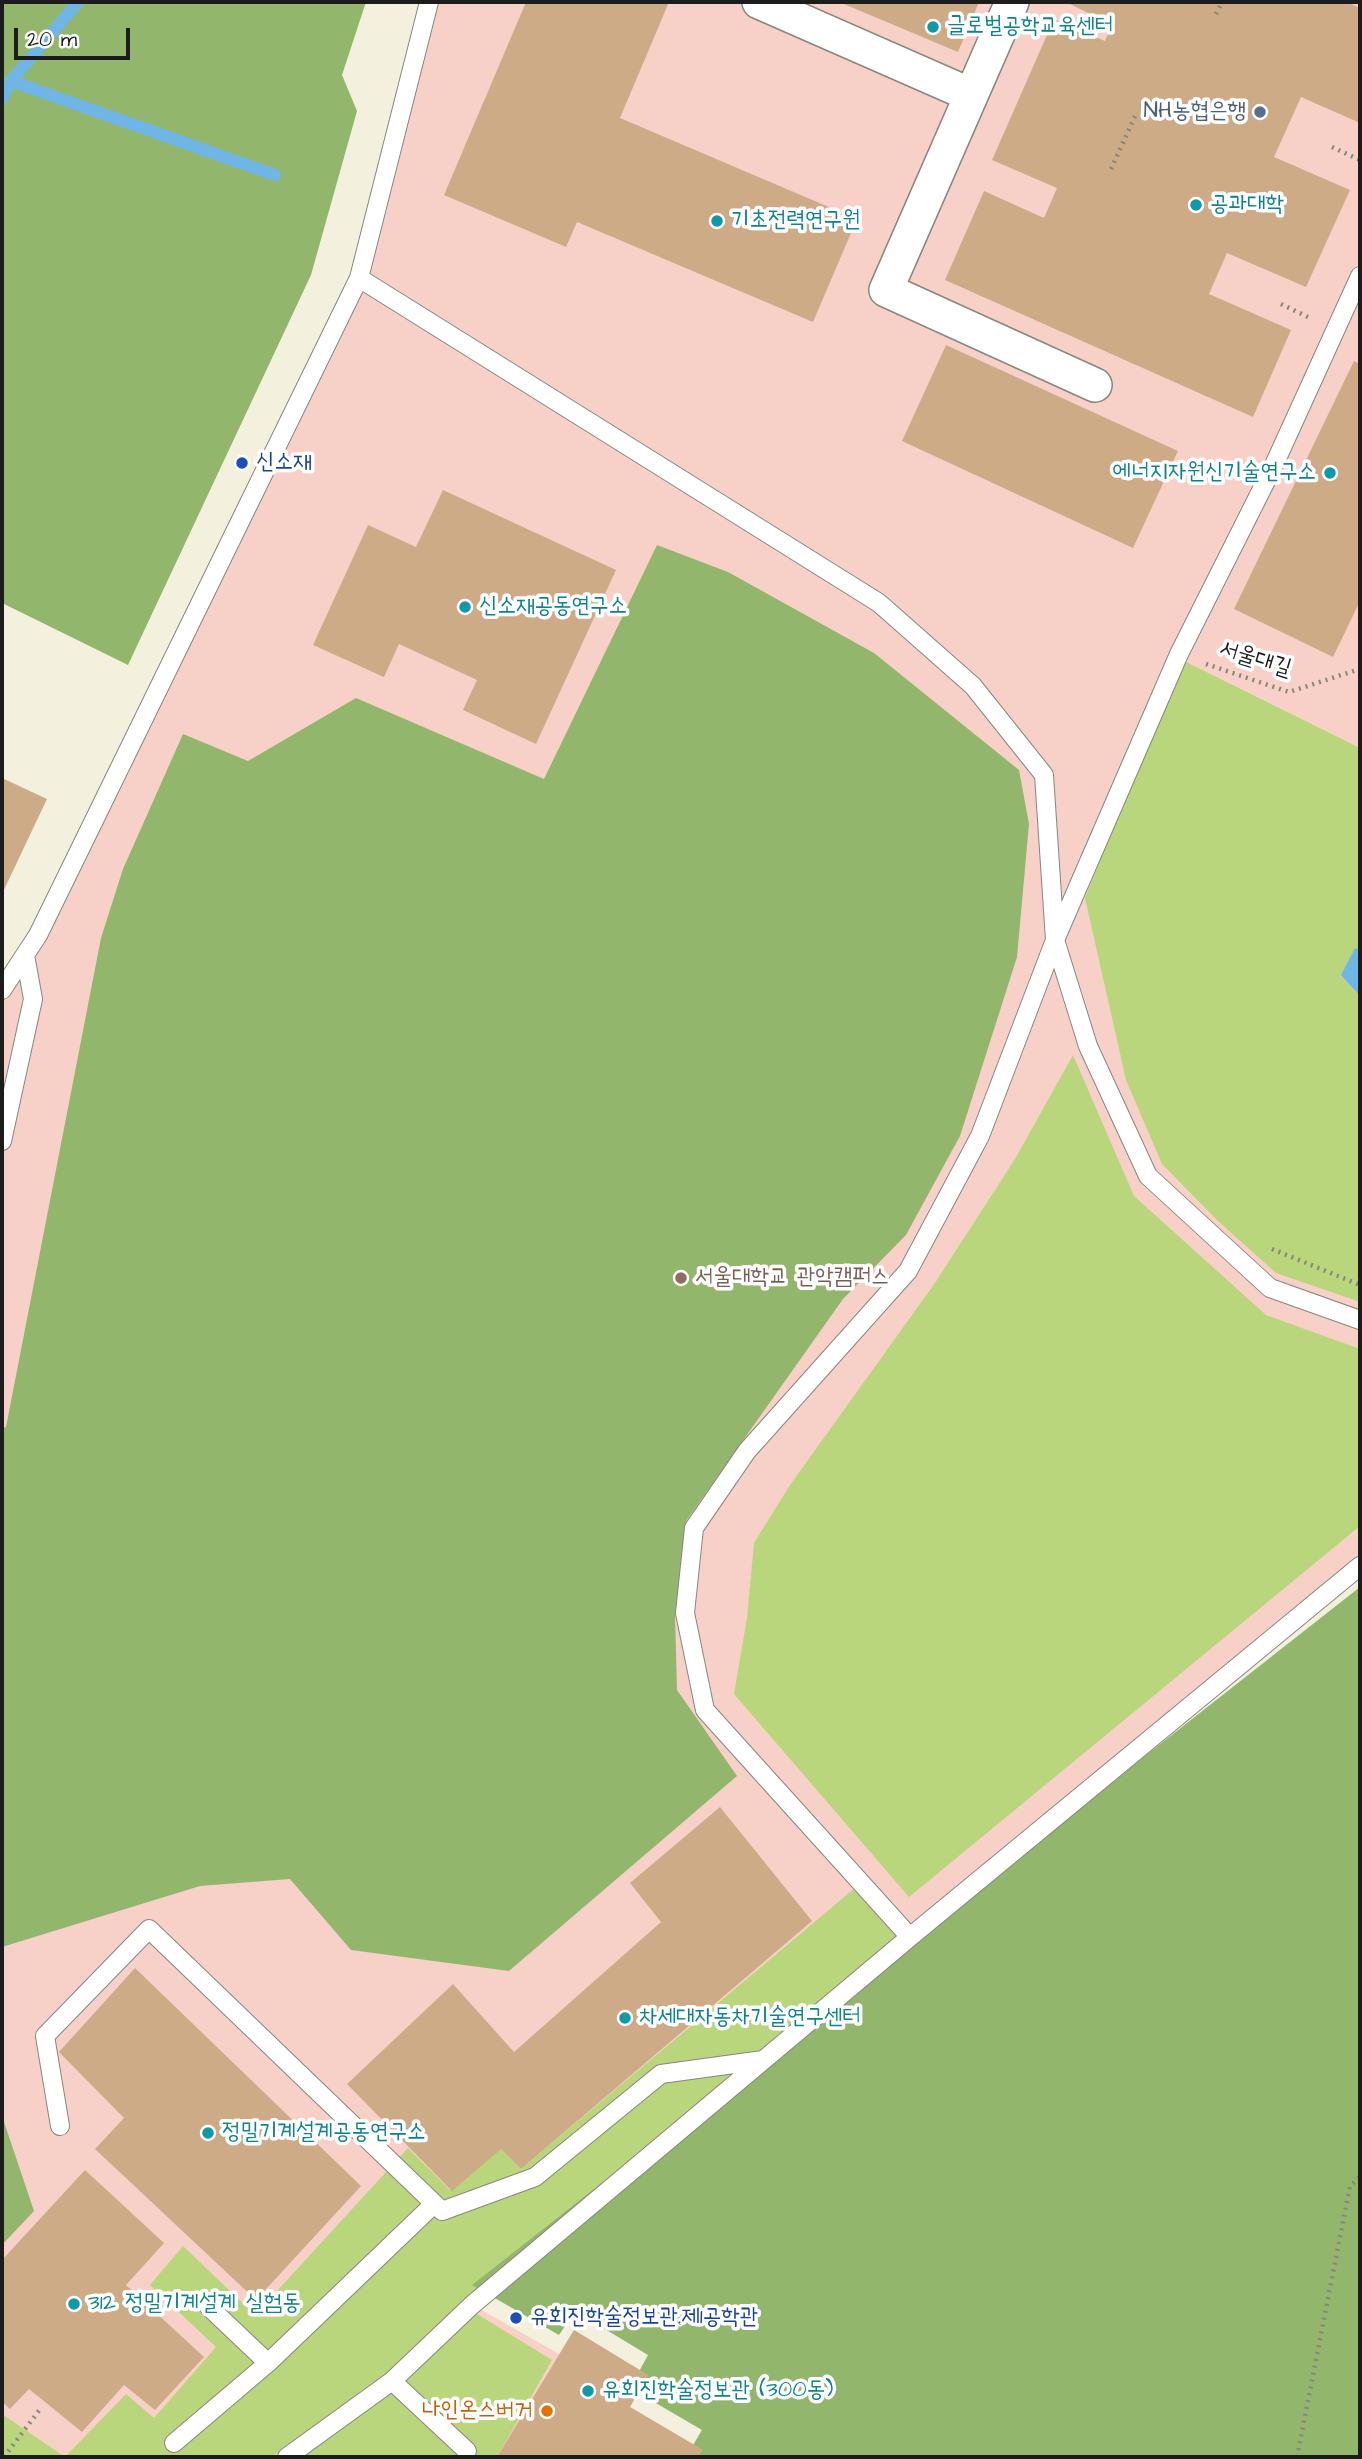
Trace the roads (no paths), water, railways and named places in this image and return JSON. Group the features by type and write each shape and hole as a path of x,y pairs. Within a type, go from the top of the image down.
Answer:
{"street":[{"path":"759,2 971,95"},
{"path":"1012,2 886,290 1095,385"}],"lane":[{"path":"2,990 38,935 359,278 429,2"},
{"path":"910,1937 705,1710 685,1613 694,1528 747,1451 908,1271 980,1136 1055,940 1179,654 1274,465 1360,276"},
{"path":"359,278 879,603 973,686 1044,775 1055,940 1088,1046 1148,1176 1270,1288 1360,1320"},
{"path":"2,1141 33,999 25,956"},
{"path":"287,2457 392,2382 472,2305 910,1937 1360,1566"},
{"path":"60,2126 46,2036 149,1929 442,2211 534,2177 661,2074 764,2060"},
{"path":"174,2443 268,2363 434,2204"},
{"path":"209,2307 268,2363"},
{"path":"392,2382 467,2451"}],"water":[{"path":"1355,948 1360,950 1360,996 1341,975"}],"waterway":[{"path":"2,99 11,81 78,2"},
{"path":"11,81 275,175"}],"place":[{"name":"글로벌공학교육센터","path":"933,27"},
{"name":"NH농협은행","path":"1260,112"},
{"name":"공과대학","path":"1196,205"},
{"name":"기초전력연구원","path":"717,221"},
{"name":"신소재","path":"242,463"},
{"name":"에너지자원신기술연구소","path":"1330,473"},
{"name":"신소재공동연구소","path":"465,607"},
{"name":"서울대학교 관악캠퍼스","path":"681,1278"},
{"name":"차세대자동차기술연구센터","path":"625,2018"},
{"name":"정밀기계설계공동연구소","path":"208,2133"},
{"name":"312 정밀기계설계 실험동","path":"74,2304"},
{"name":"유회진학술정보관.제1공학관","path":"516,2318"},
{"name":"유회진학술정보관 (300동)","path":"588,2391"},
{"name":"나인온스버거","path":"547,2411"}]}
